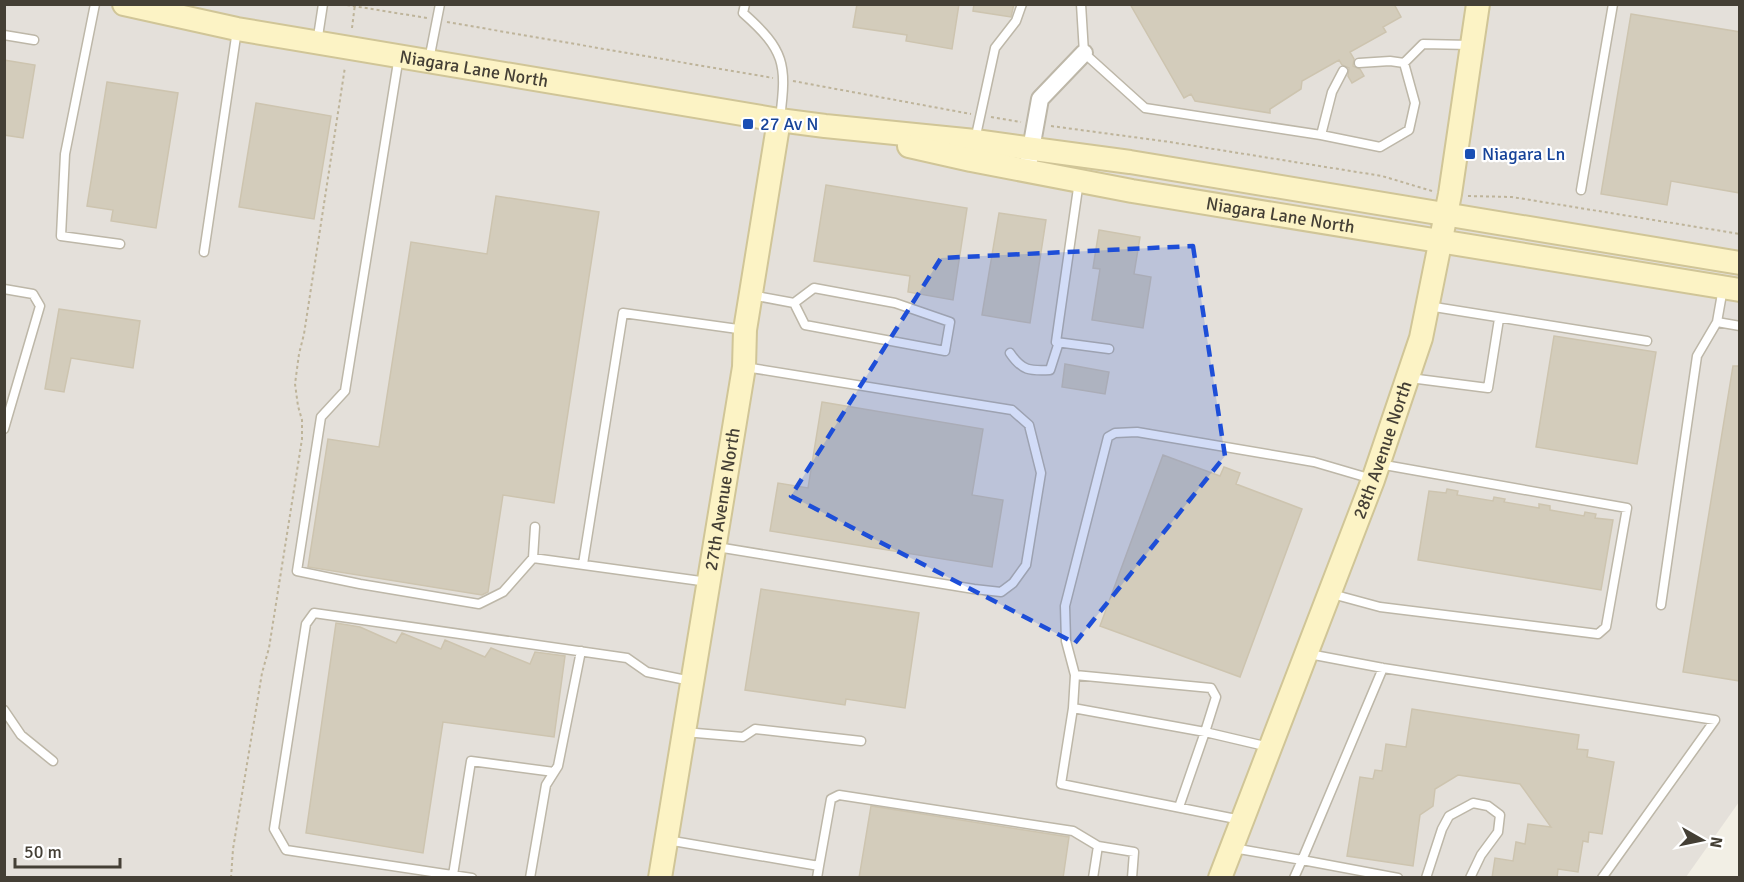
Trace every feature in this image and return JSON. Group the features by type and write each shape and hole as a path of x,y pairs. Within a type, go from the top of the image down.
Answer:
{"street":[{"name":"Niagara Lane North","path":"124,4 237,29 779,120 975,141 1130,162 1740,263"},
{"name":"28th Avenue North","path":"1220,878 1376,472 1420,338 1446,215 1478,4"},
{"path":"1028,171 1040,99 1084,53"},
{"name":"27th Avenue North","path":"660,878 744,366 745,330 779,120"},
{"name":"Niagara Lane North","path":"825,126 971,160 1132,191 1731,289"}],"lane":[{"path":"95,4 65,154 61,236 120,244"},
{"path":"317,43 323,4"},
{"path":"428,61 440,4"},
{"path":"745,4 743,13 774,45 783,68 784,80 779,120"},
{"path":"975,141 995,48 1016,21 1022,4"},
{"path":"1081,4 1084,53 1145,108 1320,135 1380,147 1408,130 1415,103 1404,63"},
{"path":"1581,190 1613,4"},
{"path":"204,252 237,29"},
{"path":"4,35 34,40"},
{"path":"1404,63 1423,44 1472,45"},
{"path":"399,56 345,391 321,417 297,571 479,604 503,592 533,558 535,527"},
{"path":"1359,63 1390,61 1404,63"},
{"path":"1320,135 1332,92 1343,71"},
{"path":"1079,181 1056,342 1109,349"},
{"path":"751,295 794,303 814,288 896,303 950,322 945,351 806,325 794,303"},
{"path":"4,289 33,294 40,306 4,429"},
{"path":"1661,605 1697,356 1717,322 1731,289"},
{"path":"1427,306 1647,341"},
{"path":"583,564 623,313 745,330"},
{"path":"1406,377 1488,388 1499,318"},
{"path":"1717,322 1740,326"},
{"path":"1010,353 1018,365 1032,371 1050,370 1059,342"},
{"path":"713,547 1001,592 1013,583 1026,565 1041,473 1029,425 1012,410 744,366"},
{"path":"1242,820 1060,784 1073,708 1075,675 1066,641 1065,606 1108,437 1115,433 1137,432 1376,472 1627,508 1606,627 1598,634 1380,607 1329,594"},
{"path":"533,558 708,582"},
{"path":"472,878 286,849 282,843 274,829 306,624 314,613 627,658 648,672 692,681"},
{"path":"530,878 546,785 558,766 581,651"},
{"path":"1305,653 1383,668 1715,720 1602,878"},
{"path":"1294,878 1383,668"},
{"path":"1075,675 1211,688 1216,697 1179,807"},
{"path":"1073,708 1205,732 1269,747"},
{"path":"4,710 21,735 53,761"},
{"path":"684,732 743,737 755,729 861,741"},
{"path":"453,874 471,762 554,772"},
{"path":"817,878 831,799 839,795 1073,831 1098,846 1134,852 1132,878"},
{"path":"1426,878 1442,829 1449,816 1473,803 1488,806 1500,815 1498,832 1481,855 1470,878"},
{"path":"667,840 819,866"},
{"path":"1093,878 1098,846"},
{"path":"1231,848 1398,878"}],"path":[{"path":"341,4 979,115 1338,168 1382,176 1432,191"},
{"path":"351,33 354,6"},
{"path":"231,878 232,849 262,673 269,648 302,438 302,420 295,384 298,354 304,334 346,64"},
{"path":"1465,196 1512,197 1740,234"}],"highlighted area":[{"path":"1193,246 1225,456 1075,643 791,496 941,258"}],"shaded area":[{"path":"5,5 1739,5 1739,802 1686,877 5,878"}],"building":[{"path":"857,4 959,4 952,49 906,41 907,35 853,27"},
{"path":"974,4 1014,4 1011,17 973,11"},
{"path":"1130,4 1394,4 1401,17 1383,27 1386,32 1350,52 1354,59 1353,66 1360,69 1364,76 1352,83 1348,76 1349,68 1342,65 1339,60 1302,81 1301,89 1270,109 1270,113 1195,101 1191,94 1184,98"},
{"path":"1631,14 1740,32 1740,193 1671,181 1667,205 1601,194"},
{"path":"4,60 35,65 23,138 4,135"},
{"path":"107,82 178,93 156,228 111,221 113,210 87,206"},
{"path":"256,103 331,116 314,219 239,207"},
{"path":"826,185 967,208 953,300 908,292 910,276 814,261"},
{"path":"496,196 599,212 554,503 503,495 488,592 482,595 308,567 328,439 379,447 411,242 487,254"},
{"path":"999,213 1046,220 1030,323 982,315"},
{"path":"1099,230 1140,237 1134,274 1151,277 1143,328 1092,320 1100,269 1093,268"},
{"path":"59,309 140,321 133,368 71,358 64,392 45,389"},
{"path":"1554,336 1656,352 1637,464 1536,447"},
{"path":"1065,364 1109,372 1105,394 1062,387"},
{"path":"1733,366 1740,366 1740,681 1683,672"},
{"path":"822,402 983,429 972,495 1003,500 992,567 770,531 778,483 808,488"},
{"path":"1163,455 1220,476 1224,467 1240,473 1236,484 1302,509 1240,677 1100,626"},
{"path":"1447,489 1458,491 1457,495 1493,501 1494,497 1505,499 1504,502 1539,508 1539,504 1550,506 1550,510 1584,516 1585,512 1596,514 1595,518 1613,520 1601,590 1418,560 1429,491 1446,493"},
{"path":"761,589 919,613 905,708 846,699 845,705 745,690"},
{"path":"336,623 360,627 396,643 402,633 441,649 445,640 485,657 491,648 530,664 535,652 565,656 554,737 443,722 423,853 306,833"},
{"path":"1412,709 1579,735 1577,749 1588,750 1587,757 1614,762 1602,834 1589,832 1588,842 1583,841 1578,872 1558,869 1557,878 1492,878 1495,858 1513,861 1516,842 1525,844 1528,824 1551,827 1520,784 1458,775 1435,789 1433,806 1420,815 1413,866 1347,856 1360,777 1373,779 1375,770 1382,771 1386,744 1406,747"},
{"path":"871,806 1069,837 1063,878 859,878"}],"place":[{"name":"27 Av N","path":"748,124"},
{"name":"Niagara Ln","path":"1470,154"}]}
